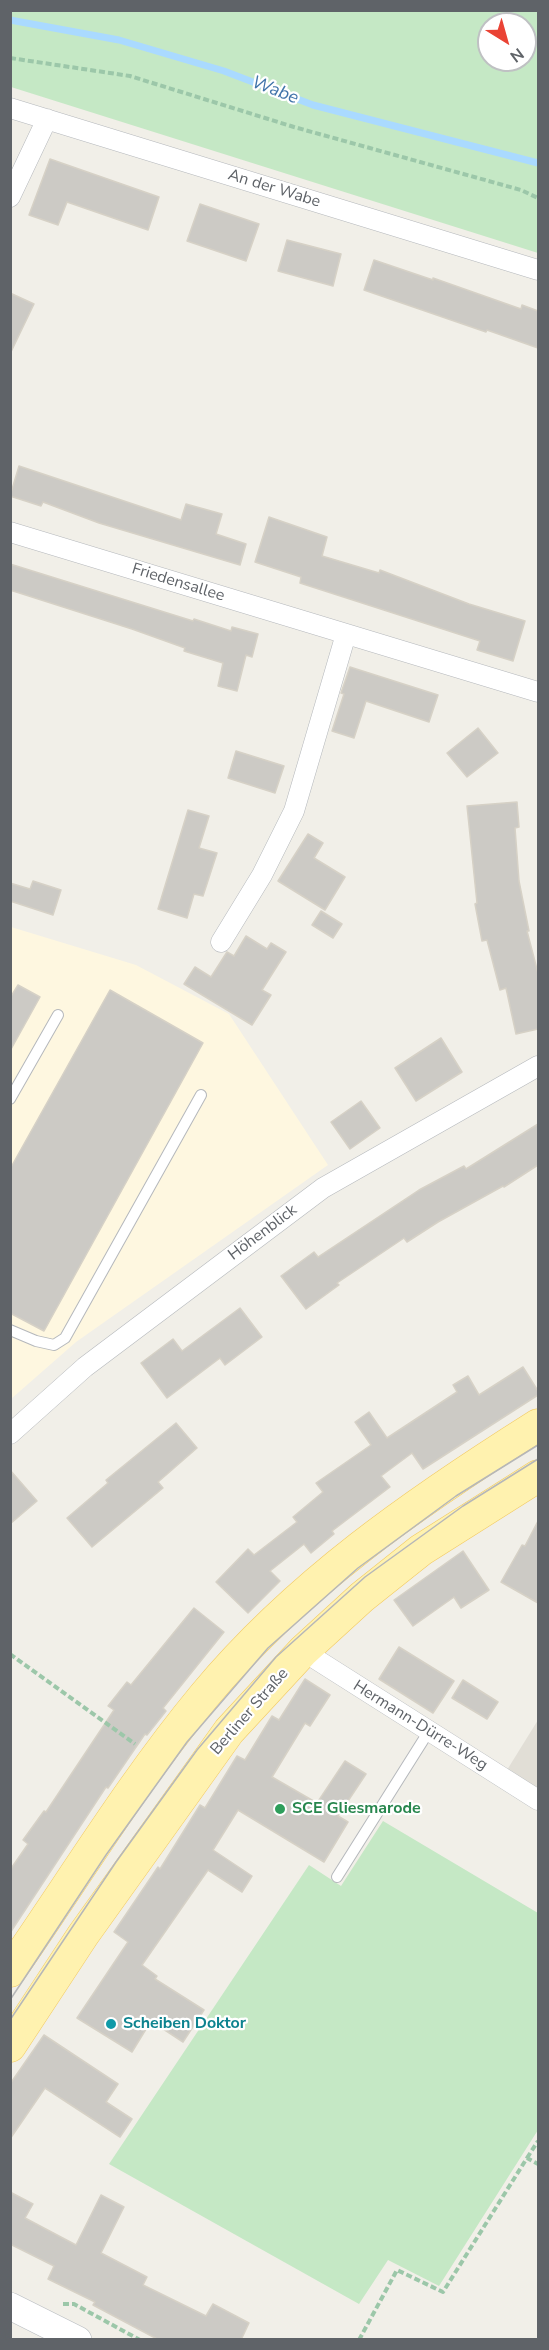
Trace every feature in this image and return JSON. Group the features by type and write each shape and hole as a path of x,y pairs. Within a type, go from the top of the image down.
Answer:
{"main road":[{"path":"10,1971 155,1758 205,1695 266,1629 328,1571 395,1519 538,1425"},
{"name":"Berliner Straße","path":"10,2046 83,1935 230,1731 303,1651 362,1597 421,1550 538,1476"},
{"path":"10,2306 78,2340"}],"street":[{"name":"An der Wabe","path":"10,108 538,270"},
{"path":"10,196 47,119"},
{"name":"Friedensallee","path":"10,532 538,692"},
{"path":"221,942 262,875 294,811 346,634"},
{"name":"Höhenblick","path":"10,1434 85,1367 323,1188 538,1066"},
{"name":"Hermann-Dürre-Weg","path":"303,1651 538,1800"}],"lane":[{"path":"10,1099 14,1084 58,1014"},
{"path":"10,1330 36,1341 54,1345 65,1338 201,1095"},
{"path":"337,1877 429,1731"}],"path":[{"path":"10,58 130,76 294,127 520,190 538,198"},
{"path":"10,1654 143,1749"},
{"path":"359,2340 397,2270 443,2292 538,2141"},
{"path":"527,2158 538,2164"},
{"path":"73,2310 74,2304"},
{"path":"114,2332 117,2326"}],"shaded area":[{"path":"11,927 136,965 229,1014 328,1165 76,1342 11,1399"},
{"path":"538,1720 538,1790 507,1770"}],"green space":[{"path":"10,11 538,11 538,253 11,87"},
{"path":"383,1821 538,1913 538,2130 439,2286 388,2260 359,2304 109,2164 309,1865 341,1886"}],"building":[{"path":"50,159 159,197 148,230 67,202 58,225 29,215"},
{"path":"200,204 259,224 246,261 187,241"},
{"path":"287,240 341,254 333,286 278,271"},
{"path":"374,260 521,309 522,305 538,311 538,348 364,290"},
{"path":"10,293 34,304 10,354"},
{"path":"19,466 181,520 186,504 222,514 216,534 246,544 240,565 99,523 43,502 41,506 10,496"},
{"path":"269,517 327,537 322,556 379,573 380,570 469,604 525,621 513,661 477,650 480,641 300,583 301,577 255,562"},
{"path":"10,564 193,621 194,619 231,631 232,627 258,634 252,657 246,655 237,691 218,686 223,663 184,651 185,648 132,629 10,590"},
{"path":"350,667 438,695 429,722 366,701 354,738 332,731"},
{"path":"478,728 498,753 467,777 447,753"},
{"path":"236,751 284,766 275,793 228,778"},
{"path":"517,802 519,827 515,828 519,881 529,931 527,931 538,973 538,1029 516,1034 506,988 500,990 487,940 482,941 475,904 477,903 467,806"},
{"path":"188,810 209,816 199,848 217,853 203,896 194,894 187,918 158,909"},
{"path":"308,834 323,843 314,858 345,877 325,910 278,881"},
{"path":"33,881 61,890 53,915 10,901 10,883 30,889"},
{"path":"321,911 342,924 333,938 312,925"},
{"path":"246,936 267,949 271,943 286,952 262,990 271,995 252,1025 184,984 195,967 211,977 227,952 234,956"},
{"path":"18,985 40,997 10,1051 10,998"},
{"path":"110,990 203,1043 44,1331 10,1313 10,1169"},
{"path":"441,1038 462,1072 416,1101 395,1068"},
{"path":"361,1101 380,1128 350,1149 331,1122"},
{"path":"538,1124 538,1165 407,1242 404,1238 337,1283 339,1285 306,1309 281,1276 314,1252 318,1257 419,1190 464,1166 466,1169"},
{"path":"240,1308 262,1337 225,1365 220,1358 167,1398 141,1363 173,1339 182,1351"},
{"path":"523,1367 538,1391 538,1395 423,1469 412,1453 381,1476 390,1487 332,1531 334,1534 311,1553 304,1544 270,1571 280,1581 248,1613 216,1582 248,1549 254,1555 297,1522 293,1517 323,1492 316,1483 371,1445 355,1422 369,1412 387,1438 457,1392 453,1385 468,1376 479,1395"},
{"path":"176,1423 197,1448 158,1482 163,1488 92,1547 67,1518 108,1483 106,1480"},
{"path":"10,1470 37,1501 10,1524"},
{"path":"538,1521 538,1603 501,1582 522,1545 525,1546"},
{"path":"463,1551 489,1590 461,1608 454,1597 413,1626 394,1600"},
{"path":"194,1608 224,1632 163,1708 166,1711 147,1735 145,1734 108,1788 106,1787 10,1933 10,1870 28,1844 23,1840 44,1811 46,1812 114,1710 108,1706 127,1682 131,1685"},
{"path":"399,1647 454,1681 433,1713 379,1679"},
{"path":"305,1679 330,1695 310,1726 305,1723 272,1777 317,1803 345,1761 366,1774 338,1816 348,1822 324,1862 238,1810 213,1850 252,1876 242,1892 208,1870 142,1965 157,1976 155,1979 204,2010 183,2042 151,2021 132,2052 77,2018 128,1942 114,1932 158,1867 160,1869 200,1805 205,1808 237,1756 245,1760 272,1716 279,1720"},
{"path":"463,1680 498,1702 487,1719 452,1698"},
{"path":"44,2035 118,2084 106,2102 132,2119 120,2137 45,2088 10,2139 10,2084"},
{"path":"10,2192 33,2204 25,2218 76,2245 101,2195 124,2207 101,2253 147,2277 143,2285 206,2316 213,2304 249,2323 241,2340 159,2340 93,2305 95,2302 48,2279 54,2266 12,2245 10,2247"}],"waterway":[{"name":"Wabe","path":"10,20 119,40 224,71 313,105 538,163"}],"tram line":[{"path":"10,2000 106,1855 187,1742 268,1648 358,1568 456,1496 538,1445"},
{"path":"10,2020 116,1862 197,1750 276,1657 365,1577 463,1506 538,1459"}],"place":[{"name":"SCE Gliesmarode","path":"280,1809"},
{"name":"Scheiben Doktor","path":"111,2024"}]}
